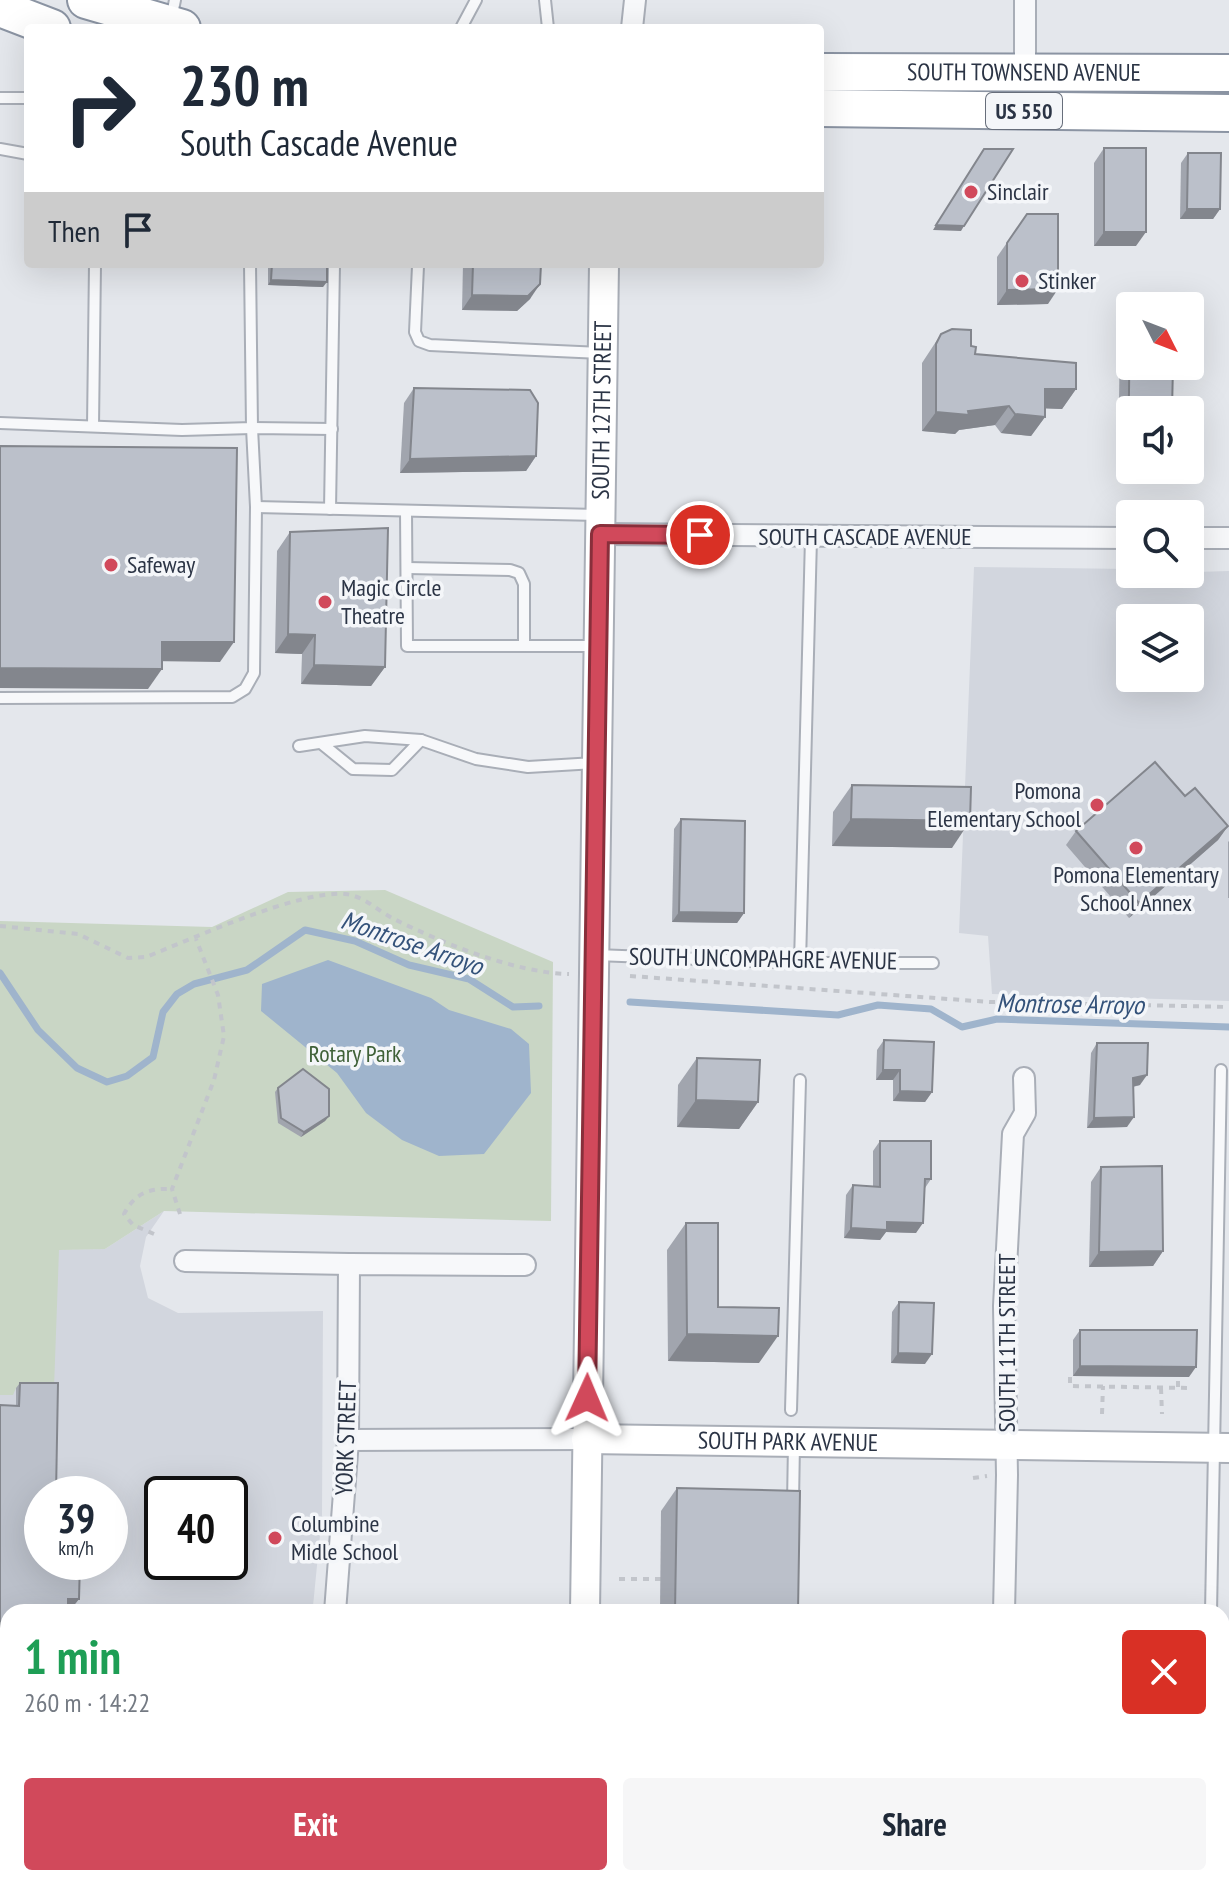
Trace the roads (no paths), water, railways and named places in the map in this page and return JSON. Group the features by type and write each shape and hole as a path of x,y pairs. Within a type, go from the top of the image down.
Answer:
{"highway":[{"path":"86,0 175,18"},
{"path":"0,8 42,24"},
{"name":"SOUTH TOWNSEND AVENUE","path":"824,72 1229,73"},
{"name":"SOUTH TOWNSEND AVENUE","path":"824,108 1229,113"}],"street":[{"path":"632,24 635,0"},
{"path":"1025,0 1025,72"},
{"name":"SOUTH 12TH STREET","path":"585,1604 604,268"},
{"name":"SOUTH CASCADE AVENUE","path":"600,524 811,538 1116,538"},
{"path":"1204,538 1229,538"},
{"name":"SOUTH 11TH STREET","path":"1004,1604 1006,1259 1013,1134 1025,1113 1024,1078"},
{"path":"185,1261 525,1265"},
{"name":"YORK STREET","path":"336,1604 348,1440 349,1264"},
{"name":"SOUTH PARK AVENUE","path":"348,1440 586,1439 1221,1448"}],"lane":[{"path":"463,24 476,0"},
{"path":"545,0 548,24"},
{"path":"0,98 24,98"},
{"path":"0,149 24,153"},
{"path":"93,426 95,268"},
{"path":"0,698 232,697 245,689 254,673 256,507 250,268"},
{"path":"330,509 334,268"},
{"path":"418,268 415,332 419,341 430,345 603,353"},
{"path":"0,423 332,429"},
{"path":"256,507 406,511 600,524"},
{"path":"406,511 407,646 599,646"},
{"path":"800,963 811,538"},
{"path":"407,568 510,570 519,573 524,584 524,645"},
{"path":"299,746 365,736 421,740 476,759 528,767 597,763"},
{"path":"321,743 353,769 392,770 421,740"},
{"name":"SOUTH UNCOMPAHGRE AVENUE","path":"594,955 800,963 933,963"},
{"path":"1211,1604 1221,1448 1221,1070"},
{"path":"791,1410 800,1080"},
{"path":"793,1521 794,1441"}],"water":[{"path":"328,960 431,998 449,1010 511,1029 529,1044 531,1093 484,1154 439,1156 402,1140 366,1113 337,1073 261,1011 262,984"}],"waterway":[{"name":"Montrose Arroyo","path":"0,973 38,1030 77,1068 107,1082 127,1076 153,1057 163,1012 177,994 194,984 247,970 305,930 355,941 409,965 469,979 513,1007 539,1006"},
{"name":"Montrose Arroyo","path":"630,1002 838,1015 878,1005 931,1009 962,1027 997,1019 1229,1027"}],"place":[{"name":"Sinclair","path":"971,192"},
{"name":"Stinker","path":"1022,281"},
{"name":"Safeway","path":"111,565"},
{"name":"Magic Circle Theatre","path":"325,602"},
{"name":"Pomona Elementary School","path":"1097,805"},
{"name":"Pomona Elementary School Annex","path":"1136,848"},
{"name":"Columbine Midle School","path":"275,1538"}],"park label":[{"name":"Rotary Park","path":"355,1054"}]}
